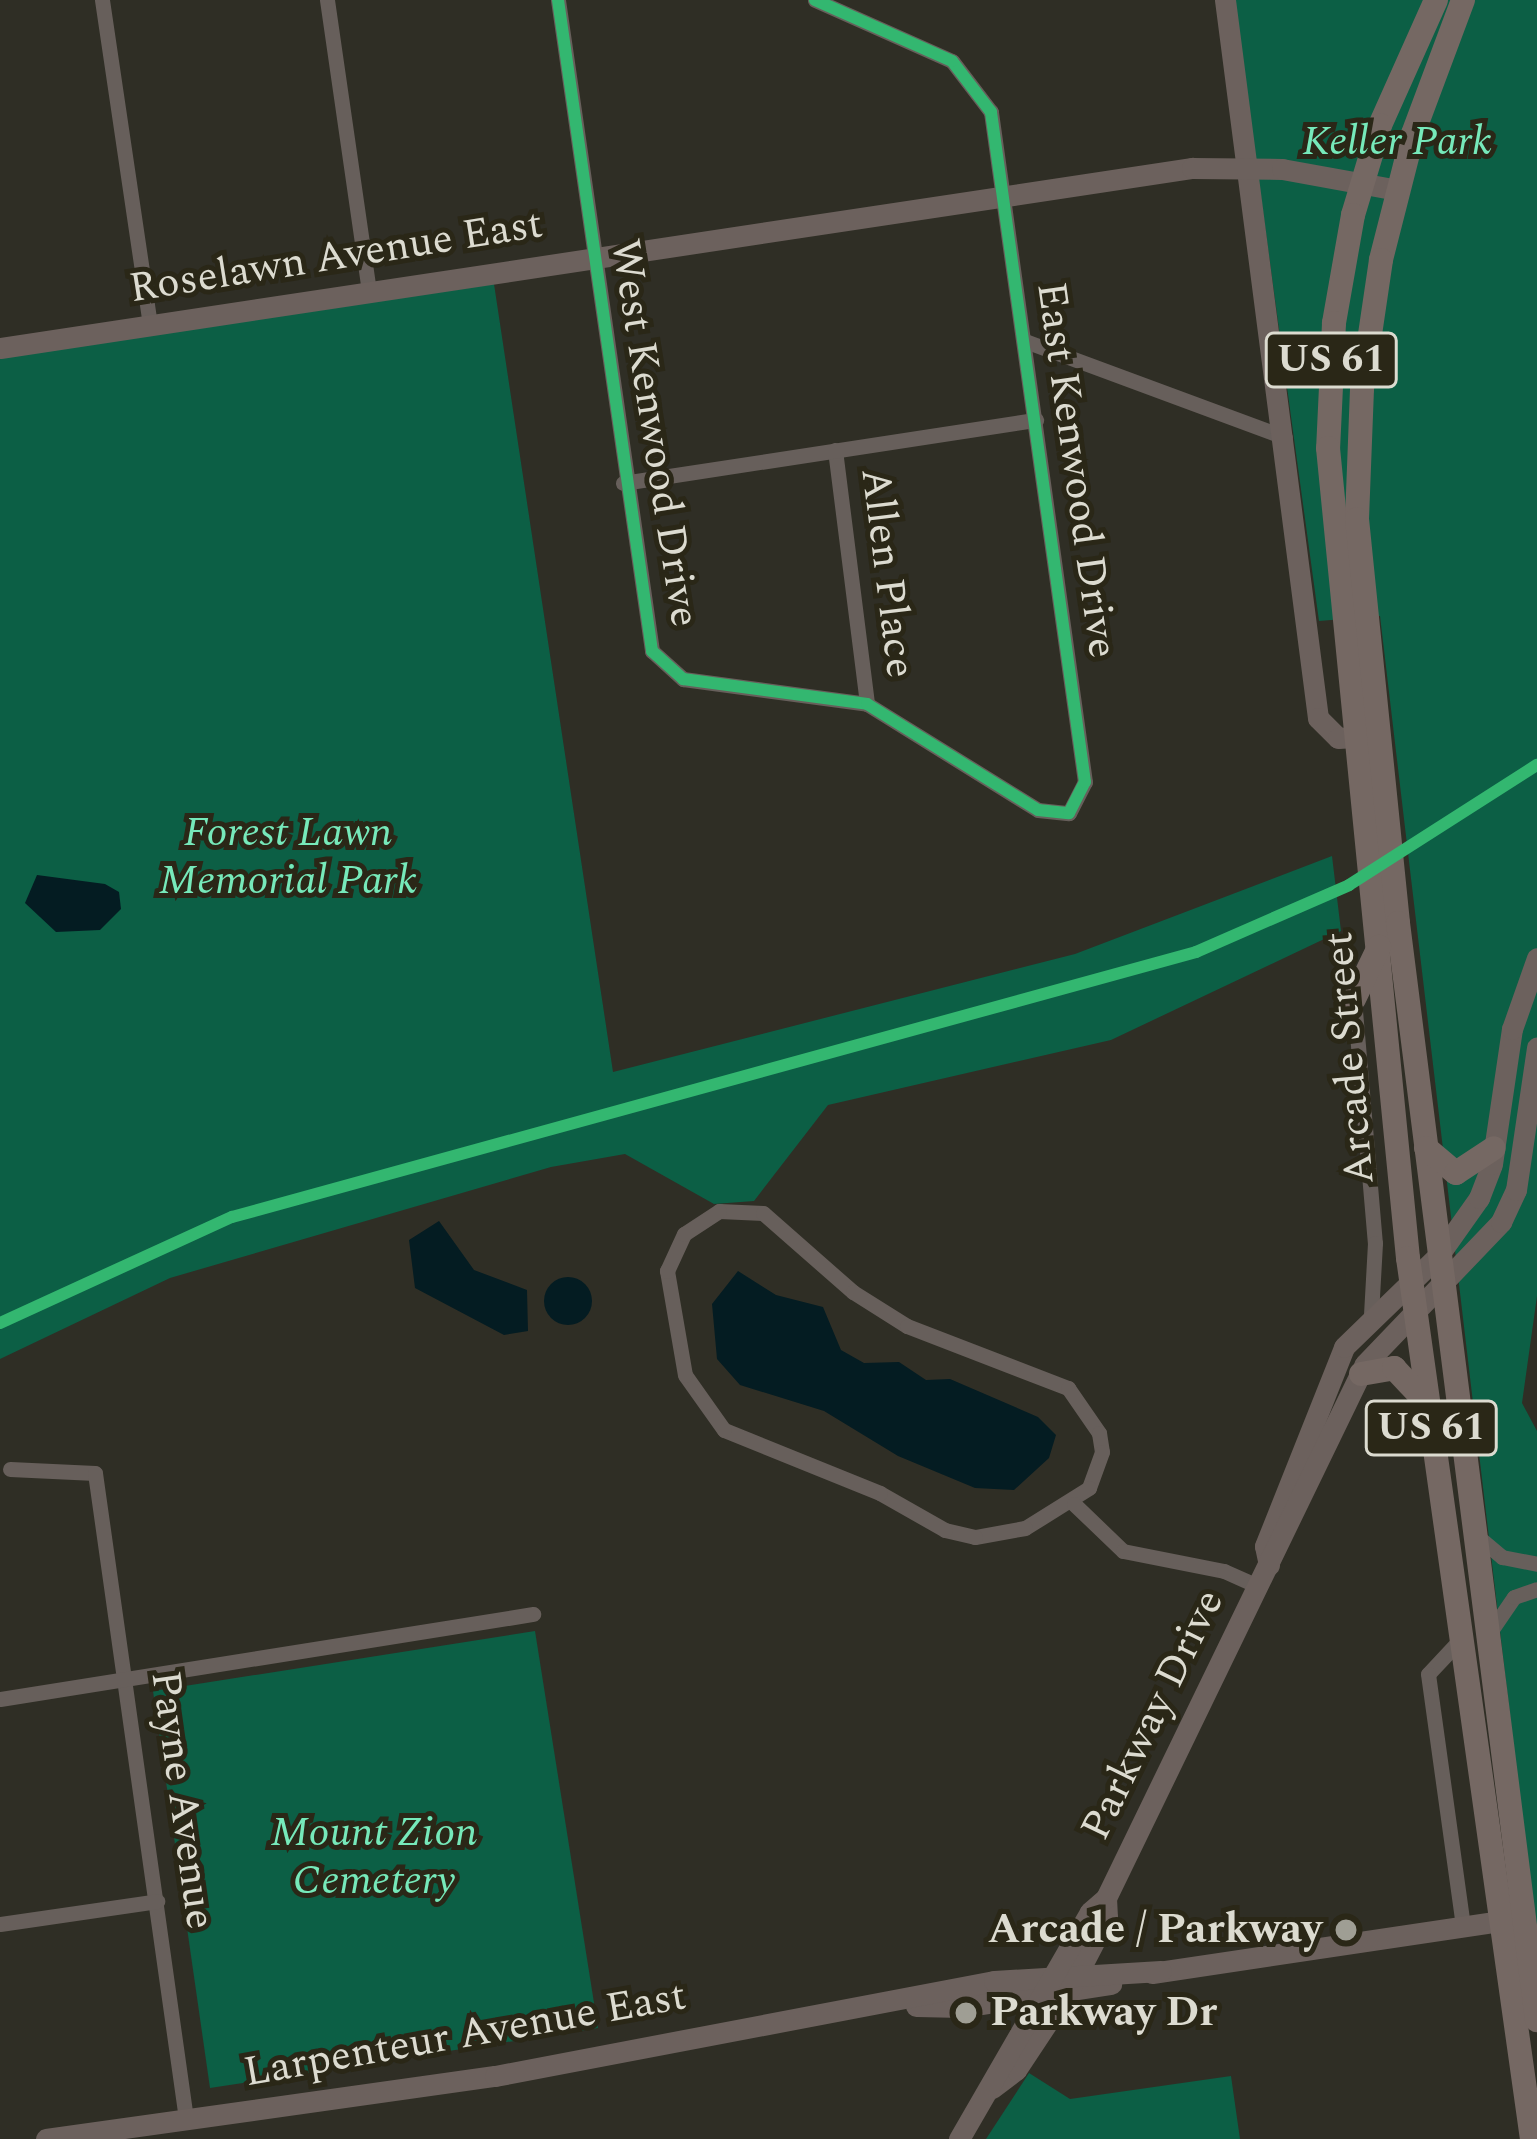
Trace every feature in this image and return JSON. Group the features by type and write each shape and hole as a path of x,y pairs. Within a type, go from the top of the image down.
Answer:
{"main road":[{"name":"US 61","path":"1368,735 1328,448 1334,323 1362,183 1436,0"},
{"name":"US 61","path":"1368,735 1358,454 1370,324 1397,190 1463,0"},
{"name":"Arcade Street","path":"1368,735 1415,1310 1459,1641 1509,1920 1537,2020"},
{"name":"Arcade Street","path":"1385,934 1424,1145 1486,1638 1532,2139"},
{"path":"1354,999 1385,934"},
{"path":"1424,1145 1436,1163 1456,1173 1494,1148"},
{"path":"1361,1374 1394,1368 1428,1404"}],"street":[{"path":"103,0 150,325"},
{"path":"327,0 369,292"},
{"name":"West Kenwood Drive","path":"558,0 644,632 668,668 683,679 867,704"},
{"name":"East Kenwood Drive","path":"815,0 964,71 991,112 1085,782 1081,803 1069,814 1048,815 867,704"},
{"path":"1225,0 1318,718 1338,738 1368,735"},
{"name":"Roselawn Avenue East","path":"0,348 1005,195 1248,166 1397,190"},
{"path":"1024,341 1285,437"},
{"path":"623,482 1036,420"},
{"name":"Allen Place","path":"835,451 867,704"},
{"name":"Parkway Drive","path":"1269,1565 1265,1546 1325,1388 1371,1314 1438,1256 1479,1198 1494,1148 1513,1029 1537,958"},
{"path":"1354,999 1375,1243 1371,1314"},
{"name":"Parkway Drive","path":"991,2089 1016,2069 1106,1898 1361,1374 1415,1310 1442,1288 1501,1222 1516,1190 1537,1048"},
{"path":"719,1211 763,1213 853,1292 907,1326 1068,1388 1093,1415 1102,1452 1074,1504 1025,1528 960,1534 724,1430 685,1375 667,1271 684,1234 719,1211"},
{"name":"Payne Avenue","path":"10,1469 95,1473 188,2129"},
{"path":"1074,1504 1124,1550 1224,1570 1259,1587"},
{"path":"1472,1530 1502,1557 1537,1564"},
{"path":"1486,1638 1514,1597 1537,1589"},
{"path":"0,1699 532,1614"},
{"path":"1459,1641 1428,1674 1463,1927"},
{"path":"0,1924 157,1901"},
{"name":"Larpenteur Avenue East","path":"897,2006 962,2007 1061,1984 1509,1920"},
{"name":"Parkway Drive","path":"959,2139 991,2089 1000,2061 1061,1984"},
{"name":"Larpenteur Avenue East","path":"46,2139 188,2129 897,2006 958,1986 1061,1984"},
{"path":"962,2007 1001,2019 1000,2061"}],"green space":[{"name":"Keller Park","path":"1234,0 1537,0 1537,1296 1522,1403 1537,1431 1537,1944 1380,616 1319,621"},
{"name":"Forest Lawn Memorial Park","path":"494,284 613,1072 1075,954 1332,856 1341,931 1111,1040 828,1105 754,1201 714,1204 625,1154 551,1167 170,1278 0,1359 0,358"},
{"name":"Mount Zion Cemetery","path":"535,1631 598,2028 210,2088 153,1691"},
{"path":"1029,2073 1070,2099 1231,2076 1240,2139 986,2139"}],"water":[{"path":"37,875 105,884 119,892 121,909 100,930 56,932 25,903"},
{"path":"439,1221 474,1270 527,1290 528,1331 504,1335 415,1288 409,1240"},
{"path":"738,1271 776,1295 823,1307 841,1350 864,1363 899,1362 926,1380 950,1379 1038,1417 1056,1435 1049,1458 1014,1490 975,1488 898,1456 824,1411 740,1385 717,1359 712,1304"},
{"path":"568,1277 585,1284 592,1301 585,1318 568,1325 551,1318 544,1301 551,1284"}],"cycle path":[{"path":"558,0 652,651 683,679 867,704 1038,810 1069,813 1085,782 991,112 952,61 815,0"},
{"path":"0,1323 232,1217 1196,952 1349,885 1537,765"}],"place":[{"name":"Arcade / Parkway","path":"1346,1930"},
{"name":"Parkway Dr","path":"966,2013"}]}
